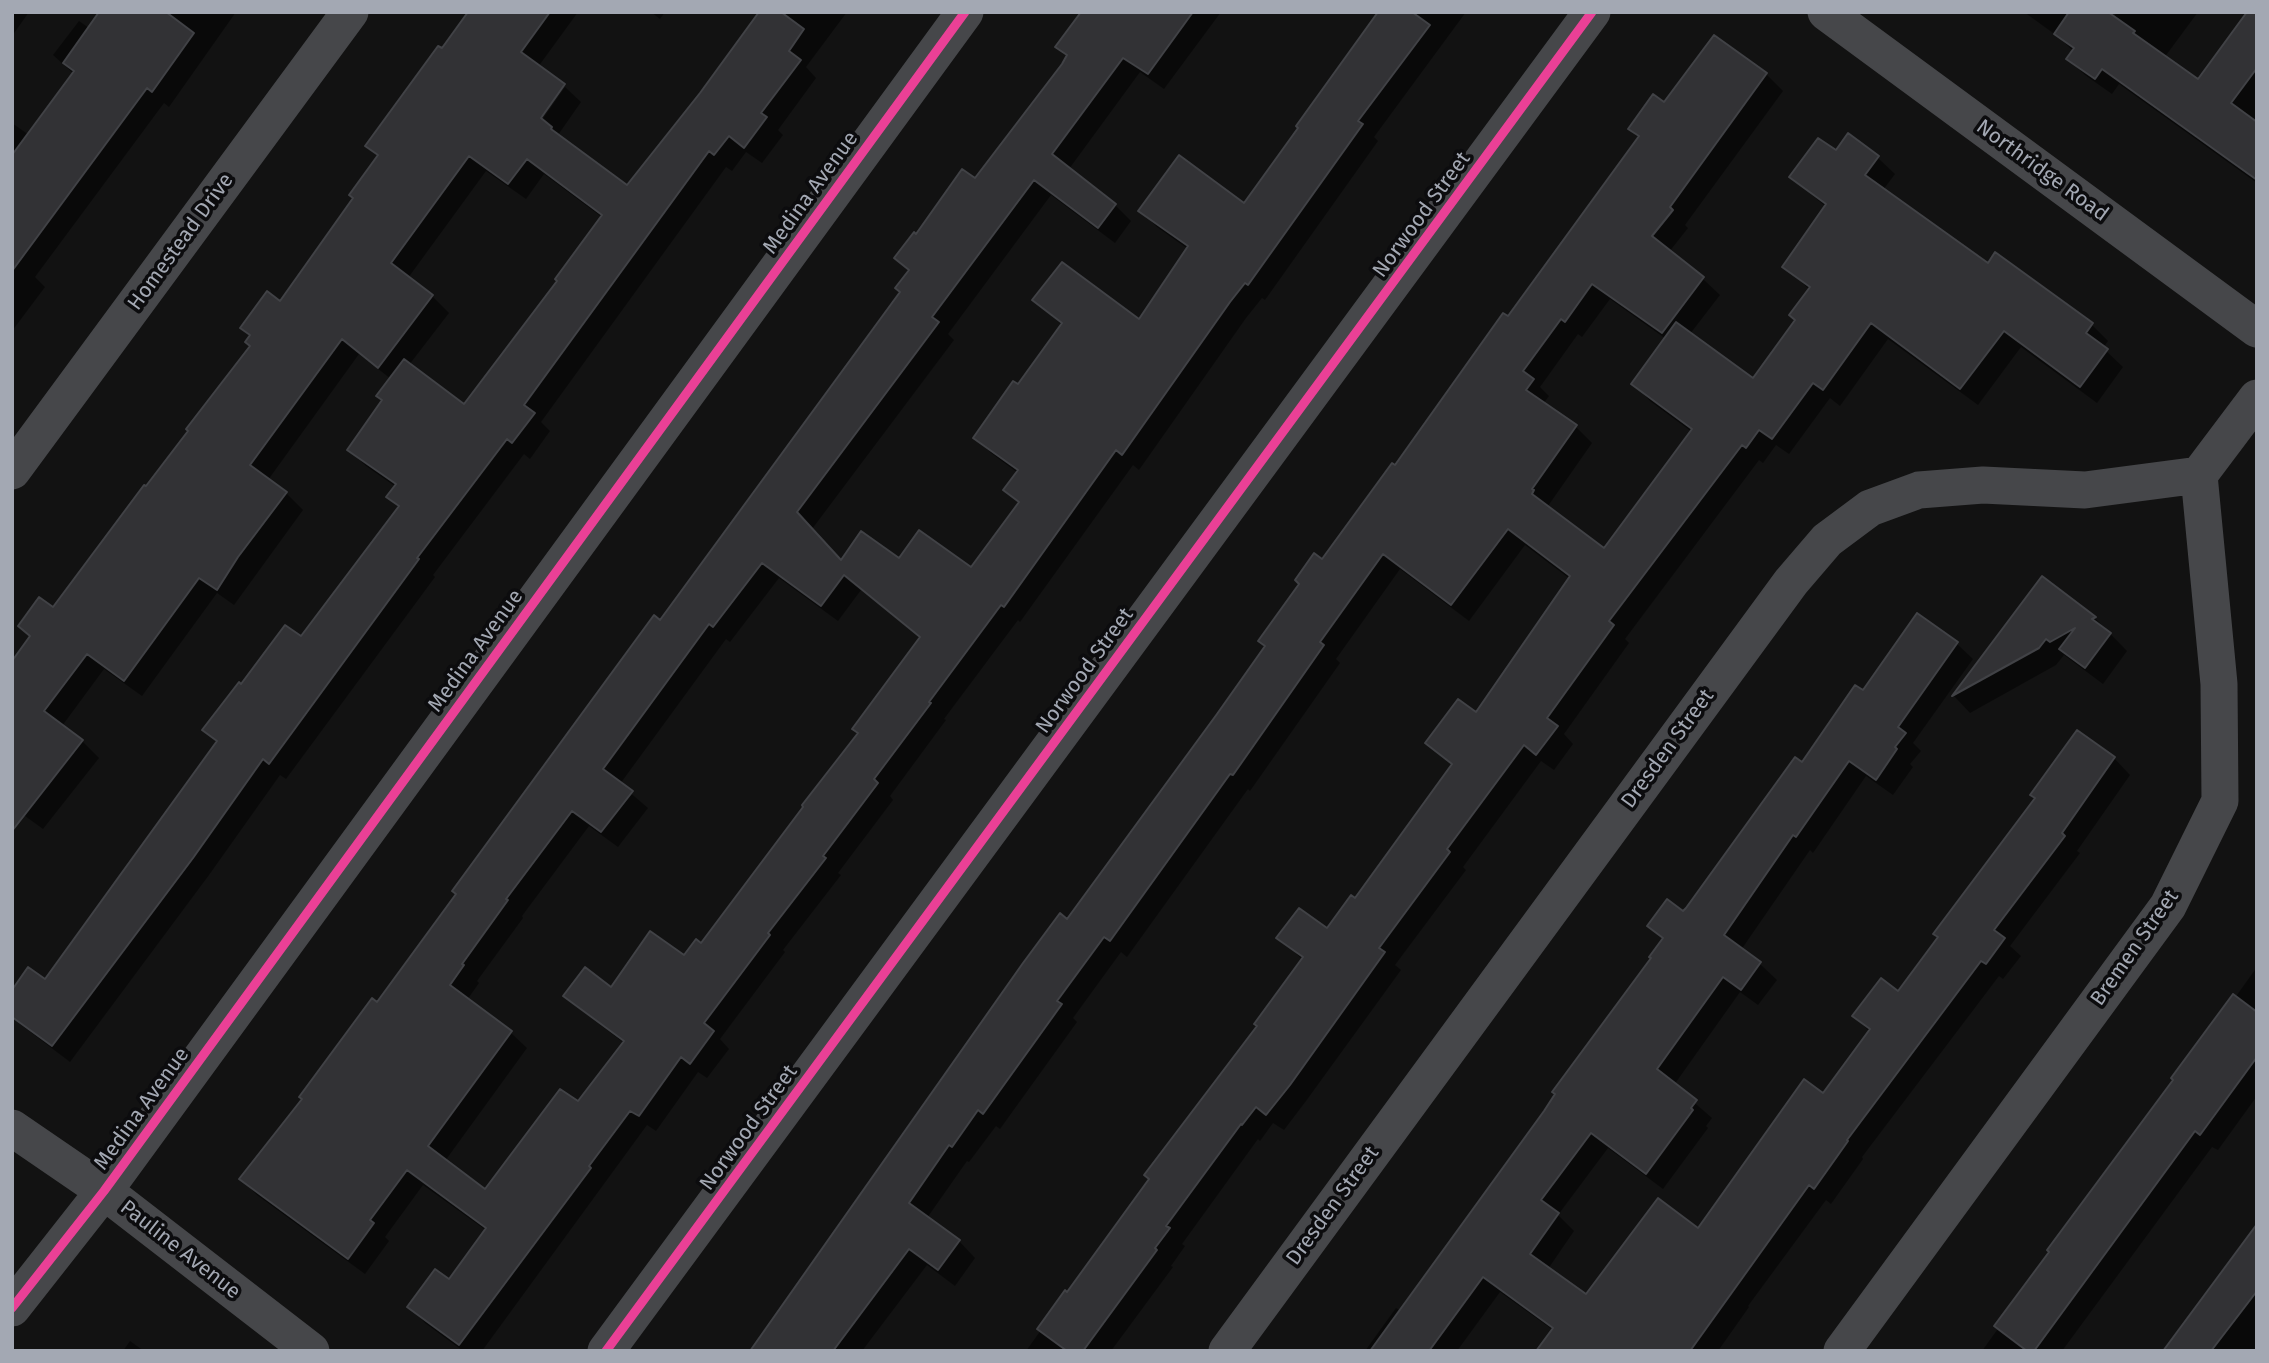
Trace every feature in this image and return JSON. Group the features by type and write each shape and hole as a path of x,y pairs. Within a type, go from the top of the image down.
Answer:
{"street":[{"name":"Homestead Drive","path":"12,471 350,12"},
{"name":"Medina Avenue","path":"12,1308 104,1191 965,12"},
{"name":"Norwood Street","path":"606,1351 1592,12"},
{"name":"Northridge Road","path":"1826,12 2257,329"},
{"path":"2199,475 2257,398"},
{"name":"Dresden Street","path":"1227,1351 1774,604 1827,540 1870,508 1919,490 1983,485 2085,490 2199,475"},
{"name":"Bremen Street","path":"1842,1351 2168,906 2220,801 2219,684 2199,475"},
{"name":"Pauline Avenue","path":"12,1128 104,1191 312,1351"}],"building":[{"path":"99,12 166,12 194,33 152,92 147,88 12,271 12,155 74,71 63,63"},
{"path":"468,12 550,12 521,52 565,84 541,118 551,129 627,185 700,93 759,12 781,12 804,29 789,51 801,60 761,113 767,117 744,148 729,136 714,155 709,151 524,405 535,413 512,443 507,439 417,558 419,559 269,764 263,759 193,858 52,1046 12,1017 12,990 28,967 45,979 217,741 202,730 285,625 301,636 399,506 386,497 396,484 347,450 382,400 376,396 404,359 464,404 557,281 555,279 602,215 527,159 508,184 469,156 391,263 433,295 378,368 342,339 250,465 287,492 217,590 199,578 124,681 87,654 44,711 83,740 12,831 12,661 30,636 18,626 39,597 53,607 188,431 186,429 250,346 245,342 250,335 240,328 267,291 280,301 353,198 349,195 378,155 365,146 438,46 442,48"},
{"path":"1081,12 1193,12 1148,74 1123,58 1052,154 1116,204 1098,228 1034,180 932,317 939,322 797,512 841,560 861,531 899,558 919,530 971,567 1019,502 1003,490 1018,470 973,438 1013,381 1018,384 1062,323 1032,300 1062,262 1139,319 1188,246 1138,211 1179,155 1244,203 1378,12 1412,12 1430,25 1358,121 1363,124 1248,285 1245,283 1230,302 1122,455 1116,450 1004,607 1001,605 874,779 878,783 823,856 826,858 704,1023 714,1031 690,1064 681,1057 639,1116 630,1111 589,1166 591,1168 459,1345 407,1307 435,1269 449,1279 486,1228 407,1170 370,1220 374,1223 348,1259 239,1179 302,1099 299,1097 372,998 377,1002 456,894 452,891 654,615 660,620 900,292 895,288 909,270 894,258 914,232 916,234 962,169 975,178 1062,64 1067,55 1055,47","holes":["762,563 821,606 844,575 920,637 852,729 858,733 701,943 696,939 684,955 650,931 611,987 585,967 563,996 624,1041 578,1101 560,1089 485,1189 428,1146 512,1031 450,985 464,965 462,964 508,900 506,899 572,811 601,832 633,791 603,769 709,624 713,627"]},
{"path":"2069,12 2108,12 2198,79 2247,12 2257,12 2257,68 2231,103 2257,122 2257,180 2102,69 2095,79 2066,59 2074,48 2054,34"},
{"path":"1714,35 1767,73 1670,207 1673,210 1652,236 1704,277 1662,333 1592,284 1565,322 1561,319 1523,371 1534,379 1526,390 1577,425 1532,489 1532,494 1604,548 1692,429 1631,384 1676,322 1753,378 1795,320 1789,315 1810,287 1782,267 1826,204 1789,177 1818,138 1836,150 1848,133 1879,156 1865,175 1988,263 1995,252 2093,323 2086,333 2108,349 2080,387 2004,331 1960,389 1871,323 1823,390 1813,383 1772,439 1759,430 1746,448 1742,445 1609,621 1614,625 1547,718 1558,726 1536,755 1524,745 1447,849 1450,852 1379,948 1385,952 1290,1085 1266,1115 1256,1107 1241,1124 1166,1226 1170,1228 1155,1248 1157,1250 1083,1351 1067,1351 1037,1329 1149,1179 1144,1175 1257,1026 1254,1024 1303,957 1276,938 1299,908 1327,928 1351,895 1355,898 1452,764 1425,743 1458,699 1476,712 1570,576 1508,529 1451,605 1383,554 1320,642 1324,645 1233,775 1230,774 1110,941 1104,937 1057,1001 1062,1004 983,1114 978,1110 952,1147 949,1145 909,1203 960,1240 938,1270 909,1249 833,1351 750,1351 1023,963 1060,913 1067,919 1217,714 1265,646 1258,641 1299,584 1295,580 1314,553 1322,559 1392,463 1395,465 1503,313 1508,316 1639,136 1628,129 1653,94 1664,102"},
{"path":"2042,576 2096,617 2092,619 2111,633 2085,668 2059,649 2075,628 2050,642 2046,639 2039,648 1952,696"},
{"path":"1917,613 1958,642 1898,727 1906,733 1895,747 1897,749 1876,780 1849,761 1796,837 1793,835 1724,935 1761,962 1741,990 1723,977 1657,1069 1697,1100 1691,1108 1693,1110 1646,1174 1591,1133 1541,1200 1559,1213 1530,1254 1586,1294 1658,1198 1698,1228 1804,1079 1823,1093 1870,1029 1852,1016 1881,978 1898,991 1938,937 1933,934 2035,798 2030,795 2077,730 2115,757 2062,833 2065,836 1994,930 2005,938 1986,964 1981,961 1847,1140 1814,1189 1809,1185 1690,1351 1536,1351 1553,1328 1483,1277 1429,1351 1370,1351 1544,1111 1555,1094 1552,1092 1651,958 1649,957 1663,938 1647,926 1667,899 1683,911 1686,908 1795,757 1802,762 1855,685 1863,690"},
{"path":"2233,994 2257,1012 2257,1057 2200,1135 2195,1131 2034,1351 2027,1351 1994,1326"},
{"path":"2257,1224 2257,1291 2211,1351 2163,1351"}],"cycle path":[{"path":"12,1308 104,1191 965,12"},
{"path":"606,1351 1592,12"}]}
